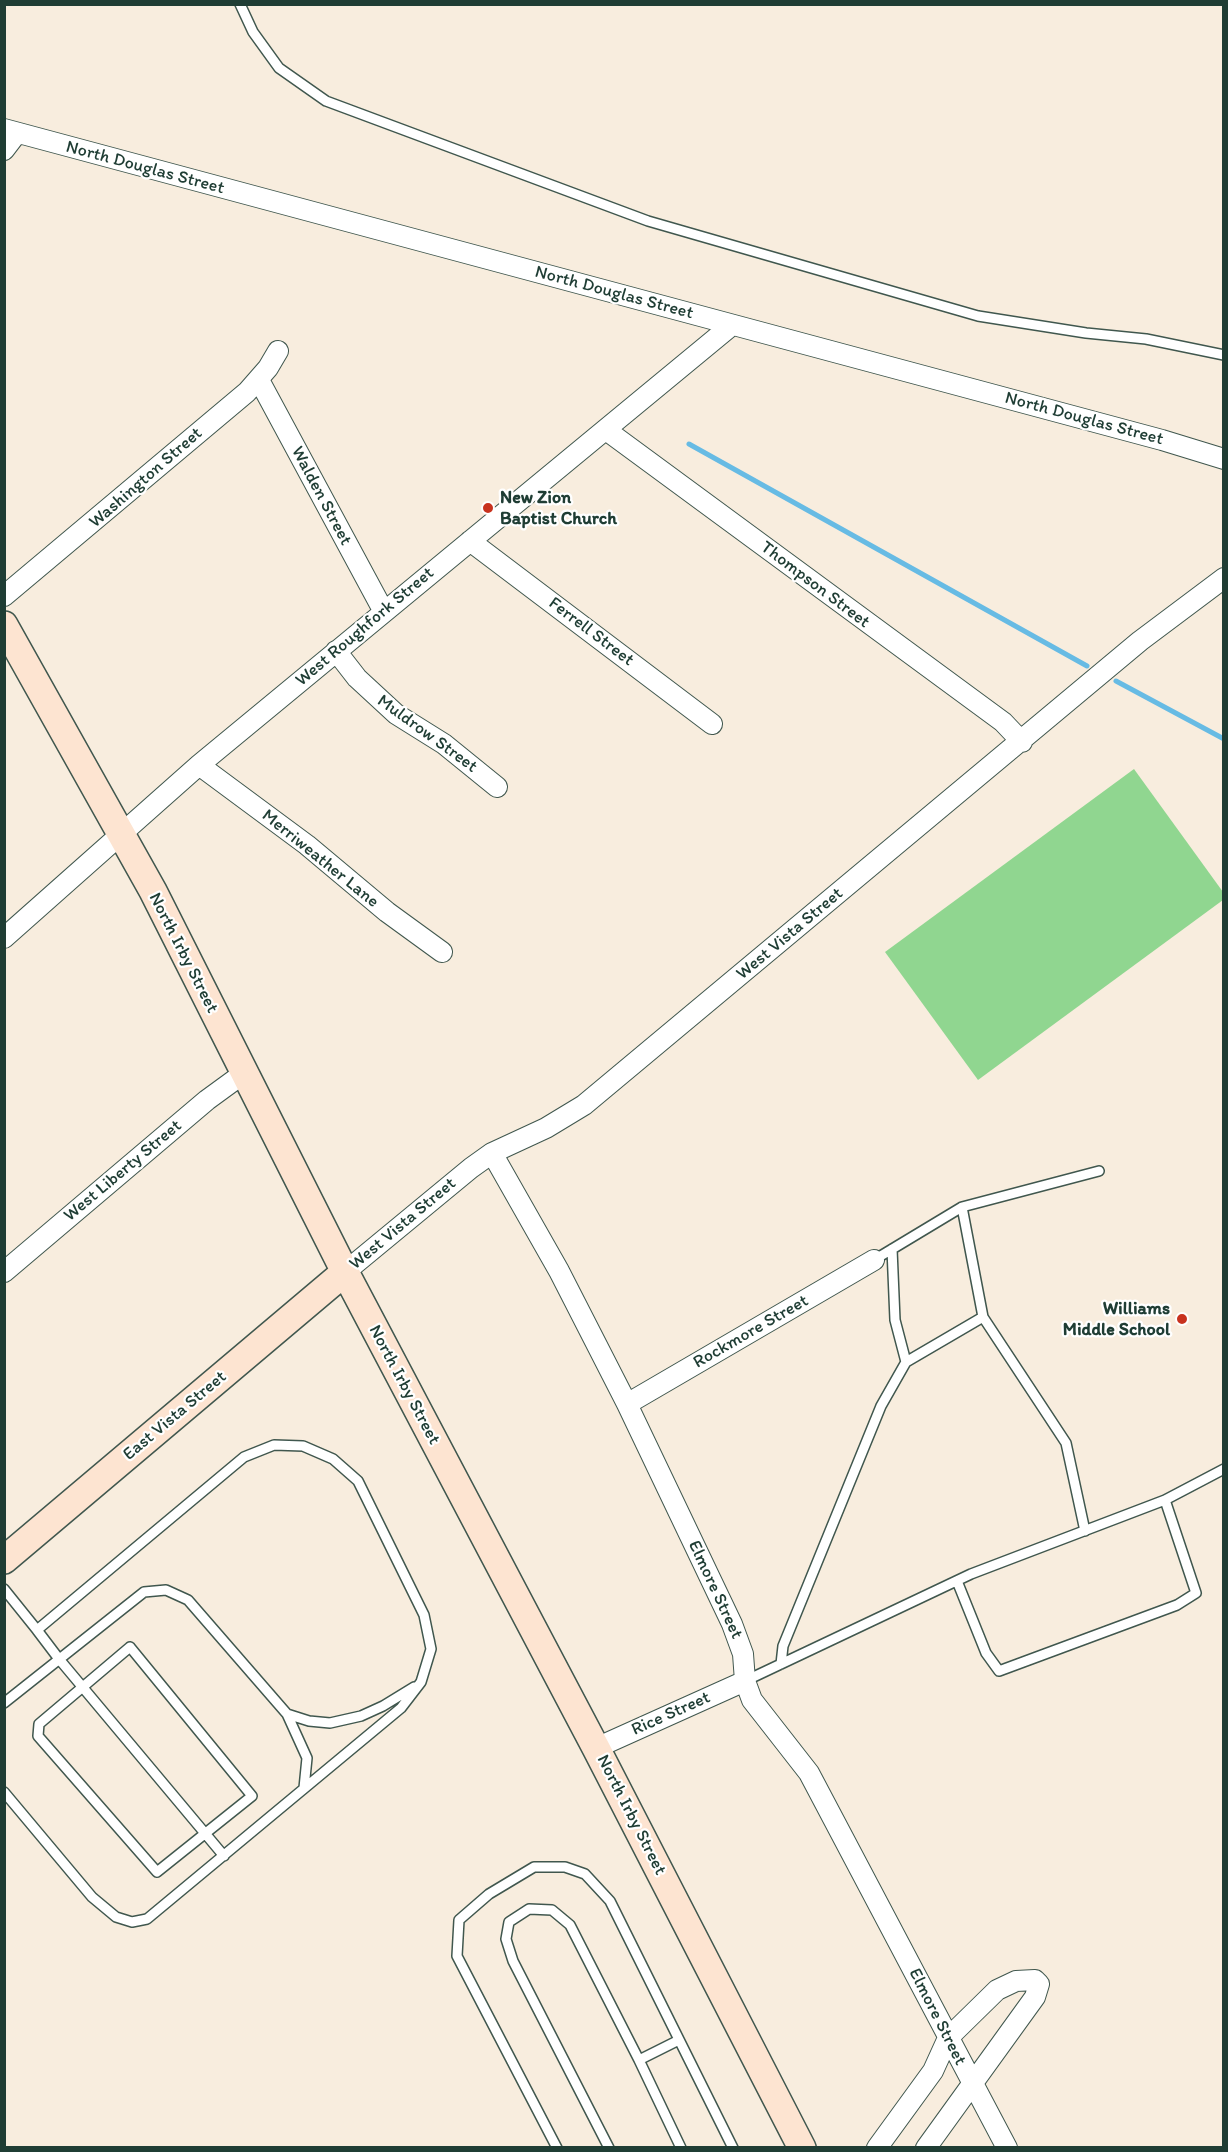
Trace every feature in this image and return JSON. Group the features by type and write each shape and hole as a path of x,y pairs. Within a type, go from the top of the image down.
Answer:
{"main road":[{"name":"North Irby Street","path":"4,624 122,834 345,1272 596,1748 802,2148"},
{"name":"East Vista Street","path":"4,1560 345,1272"}],"street":[{"path":"4,150 11,131"},
{"name":"North Douglas Street","path":"11,131 1162,440 1224,459"},
{"name":"West Roughfork Street","path":"4,938 199,765 732,325"},
{"name":"Washington Street","path":"4,596 115,505 259,380 278,351"},
{"name":"Walden Street","path":"259,380 384,612"},
{"name":"Thompson Street","path":"606,430 1003,722 1022,742"},
{"name":"Ferrell Street","path":"470,541 712,724"},
{"name":"West Vista Street","path":"345,1272 492,1153 546,1128 584,1105 1022,742 1140,641 1224,578"},
{"name":"Muldrow Street","path":"336,651 357,678 396,714 444,744 497,787"},
{"name":"Merriweather Lane","path":"199,765 307,845 387,912 442,952"},
{"name":"West Liberty Street","path":"4,1272 207,1100 244,1073"},
{"name":"Elmore Street","path":"492,1153 558,1271 627,1404 735,1632 743,1653 745,1681 752,1700 809,1773 1007,2148"},
{"name":"Rockmore Street","path":"627,1404 874,1260"},
{"name":"Rice Street","path":"596,1748 745,1681"},
{"path":"877,2148 933,2071 948,2038 997,1990 1022,1980 1035,1980 1039,1984 1035,1996 971,2082 926,2148"}],"lane":[{"path":"240,4 253,32 279,68 326,100 648,221 978,316 1086,333 1146,339 1224,355"},
{"path":"874,1260 962,1207 1099,1172"},
{"path":"962,1207 983,1317 1066,1443 1085,1531"},
{"path":"892,1249 896,1320 906,1362"},
{"path":"781,1664 783,1646 881,1406 906,1362 983,1317"},
{"path":"4,1792 92,1897 116,1917 132,1922 147,1918 401,1708 421,1682 431,1649 424,1615 358,1481 333,1459 303,1446 274,1445 244,1457 38,1630"},
{"path":"745,1681 957,1581 1165,1500 1224,1469"},
{"path":"957,1581 986,1653 999,1671 1177,1605 1196,1593 1165,1500"},
{"path":"4,1589 38,1630 58,1659 224,1856"},
{"path":"4,1703 144,1592 166,1590 188,1600 287,1714 307,1758 304,1788"},
{"path":"130,1647 252,1796 206,1834 157,1872 38,1736 39,1724 81,1686 130,1647"},
{"path":"287,1714 309,1721 330,1723 340,1721 383,1706 421,1682"},
{"path":"557,2148 457,1956 459,1920 489,1894 534,1867 565,1867 585,1874 610,1901 733,2148"},
{"path":"609,2148 513,1961 506,1939 510,1922 529,1908 552,1910 570,1925 681,2148"},
{"path":"639,2060 680,2040"}],"green space":[{"path":"1134,769 1223,892 1223,900 978,1080 885,952"}],"waterway":[{"path":"689,444 1087,666"},
{"path":"1116,681 1224,739"}],"place":[{"name":"New Zion Baptist Church","path":"488,508"},
{"name":"Williams Middle School","path":"1182,1319"}]}
